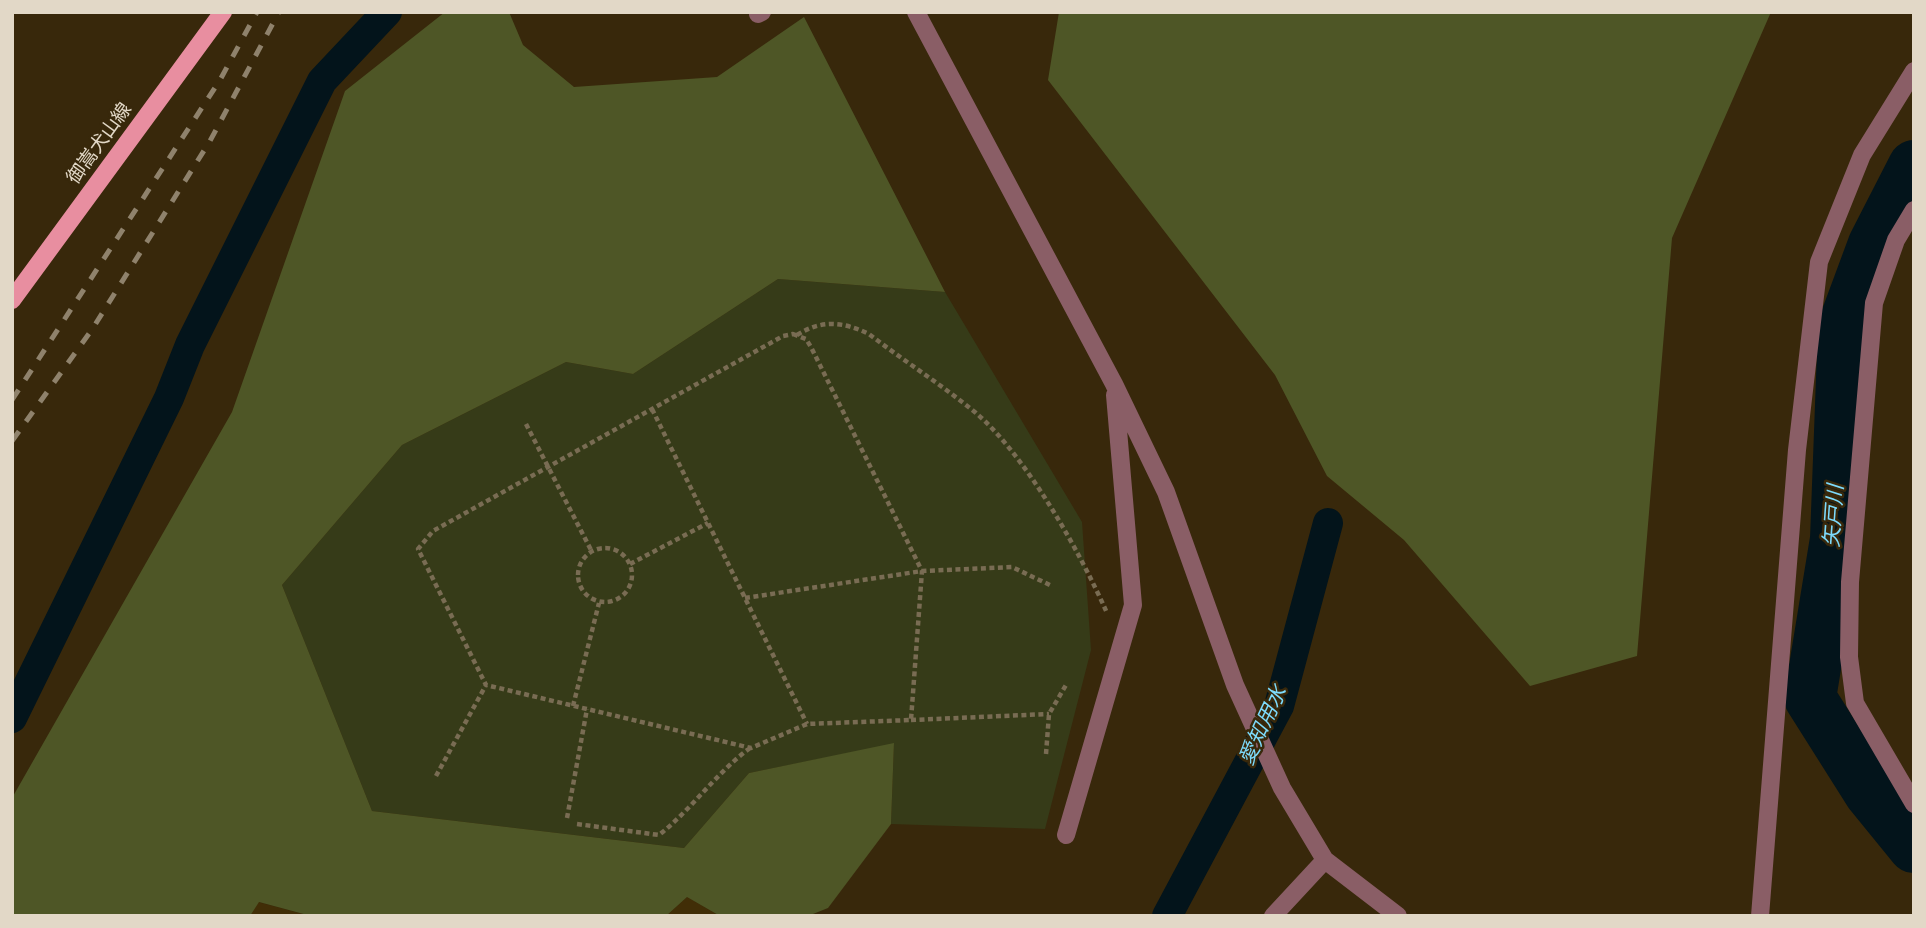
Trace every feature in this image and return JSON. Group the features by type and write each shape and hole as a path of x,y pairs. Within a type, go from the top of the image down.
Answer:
{"main road":[{"name":"御嵩犬山線","path":"12,300 222,12"}],"street":[{"path":"916,12 1114,384 1166,492 1235,685 1282,788 1325,860 1398,916"},
{"path":"1760,916 1796,463 1819,262 1862,156 1914,71"},
{"path":"1914,210 1896,240 1874,303 1850,582 1849,657 1855,703 1914,804"},
{"path":"1066,835 1133,605 1114,384"},
{"path":"1273,916 1325,860"}],"path":[{"path":"751,748 486,685 418,549 433,531 783,336 797,335 830,322 849,325 869,334 977,414 1026,471 1061,524 1121,646"},
{"path":"797,335 806,338 811,347 922,571 911,720"},
{"path":"652,409 807,724"},
{"path":"526,424 591,550"},
{"path":"630,564 708,523"},
{"path":"607,547 621,553 630,564 634,579 629,592 617,602 599,603 581,587 578,572 581,560 591,550 607,547"},
{"path":"745,598 922,571 1012,567 1052,586"},
{"path":"573,706 599,603"},
{"path":"436,776 486,685"},
{"path":"1046,754 1049,714 1066,685"},
{"path":"567,818 587,709"},
{"path":"577,824 659,835 682,817 730,763 751,748 807,724 1049,714"}],"shaded area":[{"path":"687,897 720,916 666,916"},
{"path":"258,902 311,916 250,916"}],"green space":[{"path":"445,12 509,12 523,45 574,87 717,77 804,17 945,292 778,279 633,374 566,362 402,445 282,585 372,811 684,848 749,773 894,743 891,824 828,908 808,916 720,916 687,897 666,916 311,916 259,902 250,916 12,916 12,798 232,412 345,91"},
{"path":"1059,12 1771,12 1672,238 1637,656 1530,686 1404,540 1327,476 1275,375 1048,80"},
{"path":"778,279 945,292 1082,522 1091,650 1045,829 891,824 894,744 749,773 684,848 372,811 282,585 402,445 566,362 633,374"}],"waterway":[{"path":"12,718 169,398 190,345 322,81 387,12"},
{"name":"矢戸川","path":"1914,166 1874,244 1844,325 1836,539 1810,698 1870,793 1914,847"},
{"name":"愛知用水","path":"1167,916 1279,706 1328,523"}],"railway":[{"path":"12,400 220,80 257,12"},
{"path":"12,441 93,328 210,141 279,12"}]}
